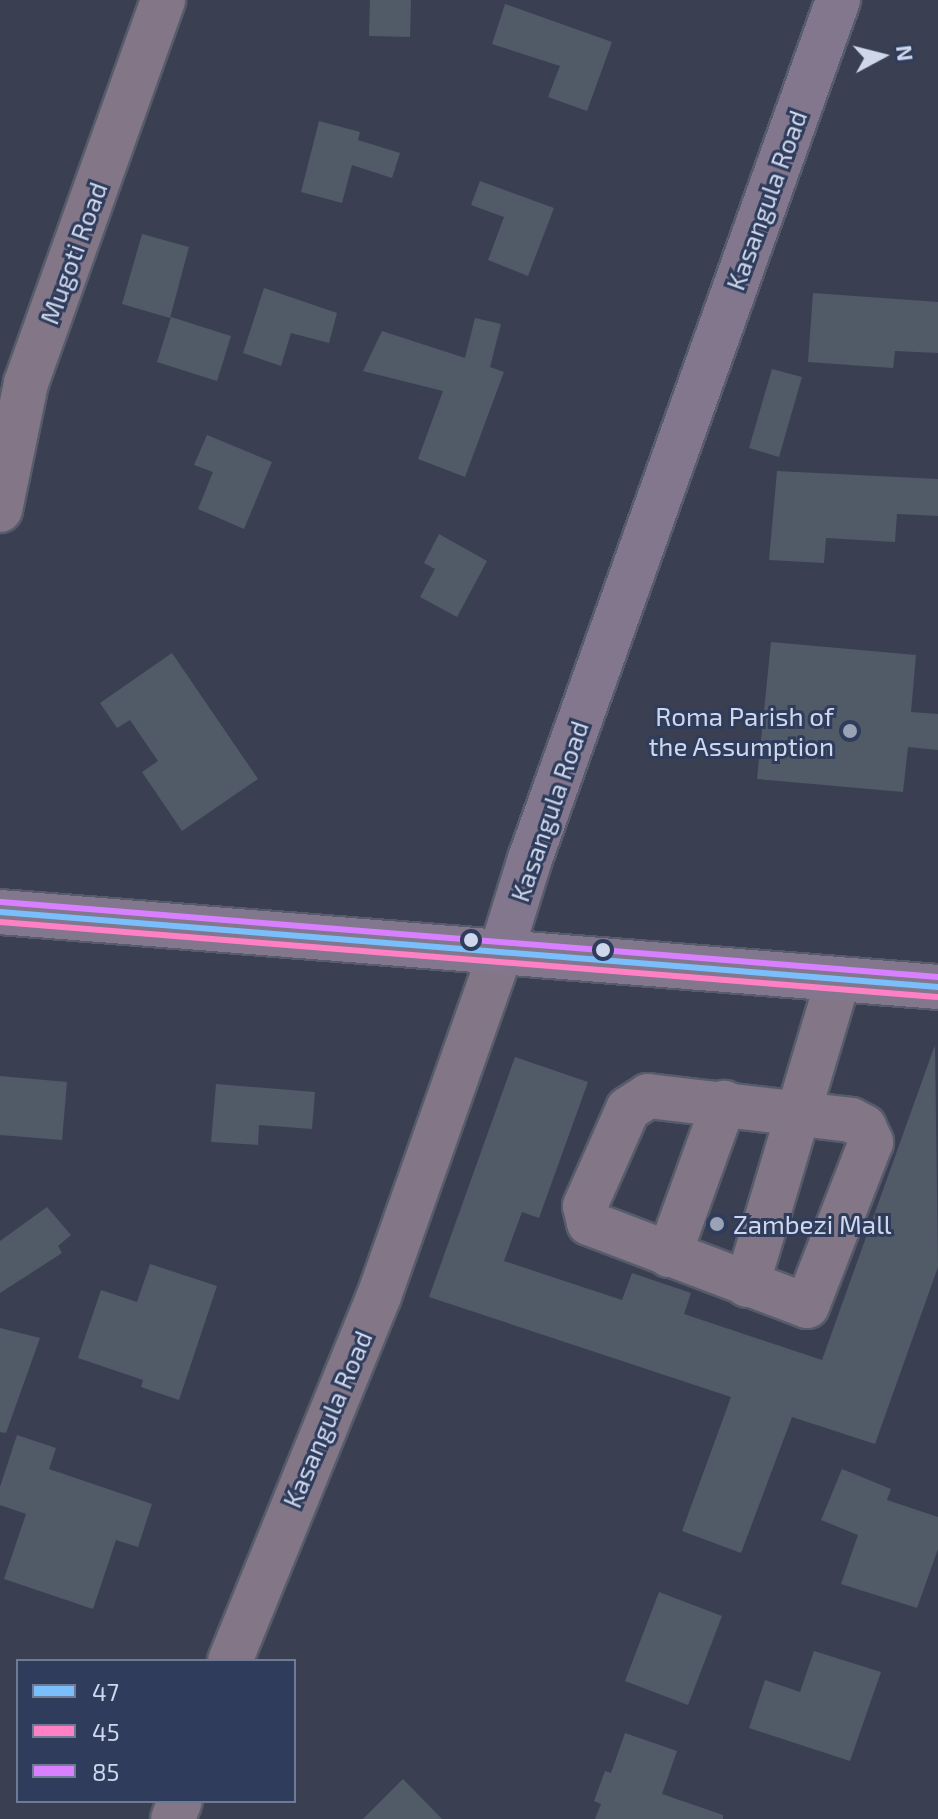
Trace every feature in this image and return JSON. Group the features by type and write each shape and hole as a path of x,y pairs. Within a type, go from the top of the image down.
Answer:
{"main road":[{"name":"Kasangula Road","path":"501,952 535,844 838,0"},
{"path":"0,912 938,987"}],"street":[{"name":"Mugoti Road","path":"0,510 26,383 163,0"},
{"name":"Kasangula Road","path":"231,1659 379,1296 501,952"},
{"path":"747,1285 838,980"},
{"path":"673,1096 724,1103 851,1120 864,1127 871,1142 814,1300 802,1307 589,1223 585,1206 628,1109 637,1101 673,1096"},
{"path":"669,1255 724,1103"}],"building":[{"path":"370,0 411,0 410,37 369,36"},
{"path":"505,4 612,42 587,111 548,97 560,66 492,44"},
{"path":"319,121 360,132 358,140 400,153 392,178 352,165 342,203 301,192"},
{"path":"480,181 554,208 528,276 488,260 504,217 471,205"},
{"path":"142,234 189,247 170,318 122,304"},
{"path":"264,288 337,313 329,343 291,333 281,366 243,353"},
{"path":"813,293 938,302 938,353 895,351 893,368 808,362"},
{"path":"171,317 231,336 217,381 157,362"},
{"path":"475,318 501,324 490,367 504,372 465,477 418,459 443,391 363,371 382,331 465,358"},
{"path":"772,369 802,377 779,457 749,448"},
{"path":"207,435 272,462 244,529 198,509 213,472 194,465"},
{"path":"777,471 938,479 938,516 897,514 895,542 826,538 824,563 769,560"},
{"path":"439,534 487,561 457,617 420,597 435,569 424,563"},
{"name":"Roma Parish of the Assumption","path":"771,642 916,655 911,712 938,714 938,750 908,747 903,792 757,779"},
{"path":"172,653 258,779 182,831 142,772 158,761 130,720 117,728 100,703"},
{"path":"935,1045 938,1267 875,1444 792,1417 741,1553 682,1531 731,1397 429,1297 515,1057 588,1082 539,1218 522,1212 504,1261 622,1300 632,1273 691,1293 684,1314 822,1360"},
{"path":"0,1076 67,1082 62,1140 0,1135"},
{"path":"216,1084 315,1092 312,1129 259,1125 258,1145 211,1142"},
{"path":"47,1207 71,1235 58,1246 62,1253 0,1293 0,1241"},
{"path":"150,1264 217,1286 179,1400 141,1387 143,1380 78,1358 101,1290 137,1302"},
{"path":"0,1328 40,1338 6,1433 0,1432"},
{"path":"17,1435 56,1448 49,1469 152,1504 138,1547 116,1540 93,1609 4,1579 26,1514 0,1505 0,1487"},
{"path":"842,1469 891,1489 887,1500 938,1517 938,1549 917,1608 841,1584 858,1535 821,1520"},
{"path":"659,1592 722,1616 688,1705 625,1681"},
{"path":"814,1651 881,1672 850,1761 749,1728 765,1680 800,1692"},
{"path":"625,1733 677,1751 662,1794 723,1815 723,1819 595,1819 601,1804 594,1801 605,1771 611,1773"},
{"path":"403,1779 442,1819 363,1819"}],"transit line":[{"name":"85","path":"1,902 938,977"},
{"name":"47","path":"0,912 938,987"},
{"name":"45","path":"0,922 937,997"}],"place":[{"name":"Roma Parish of the Assumption","path":"850,731"},
{"name":"Zambezi Mall","path":"717,1224"}]}
